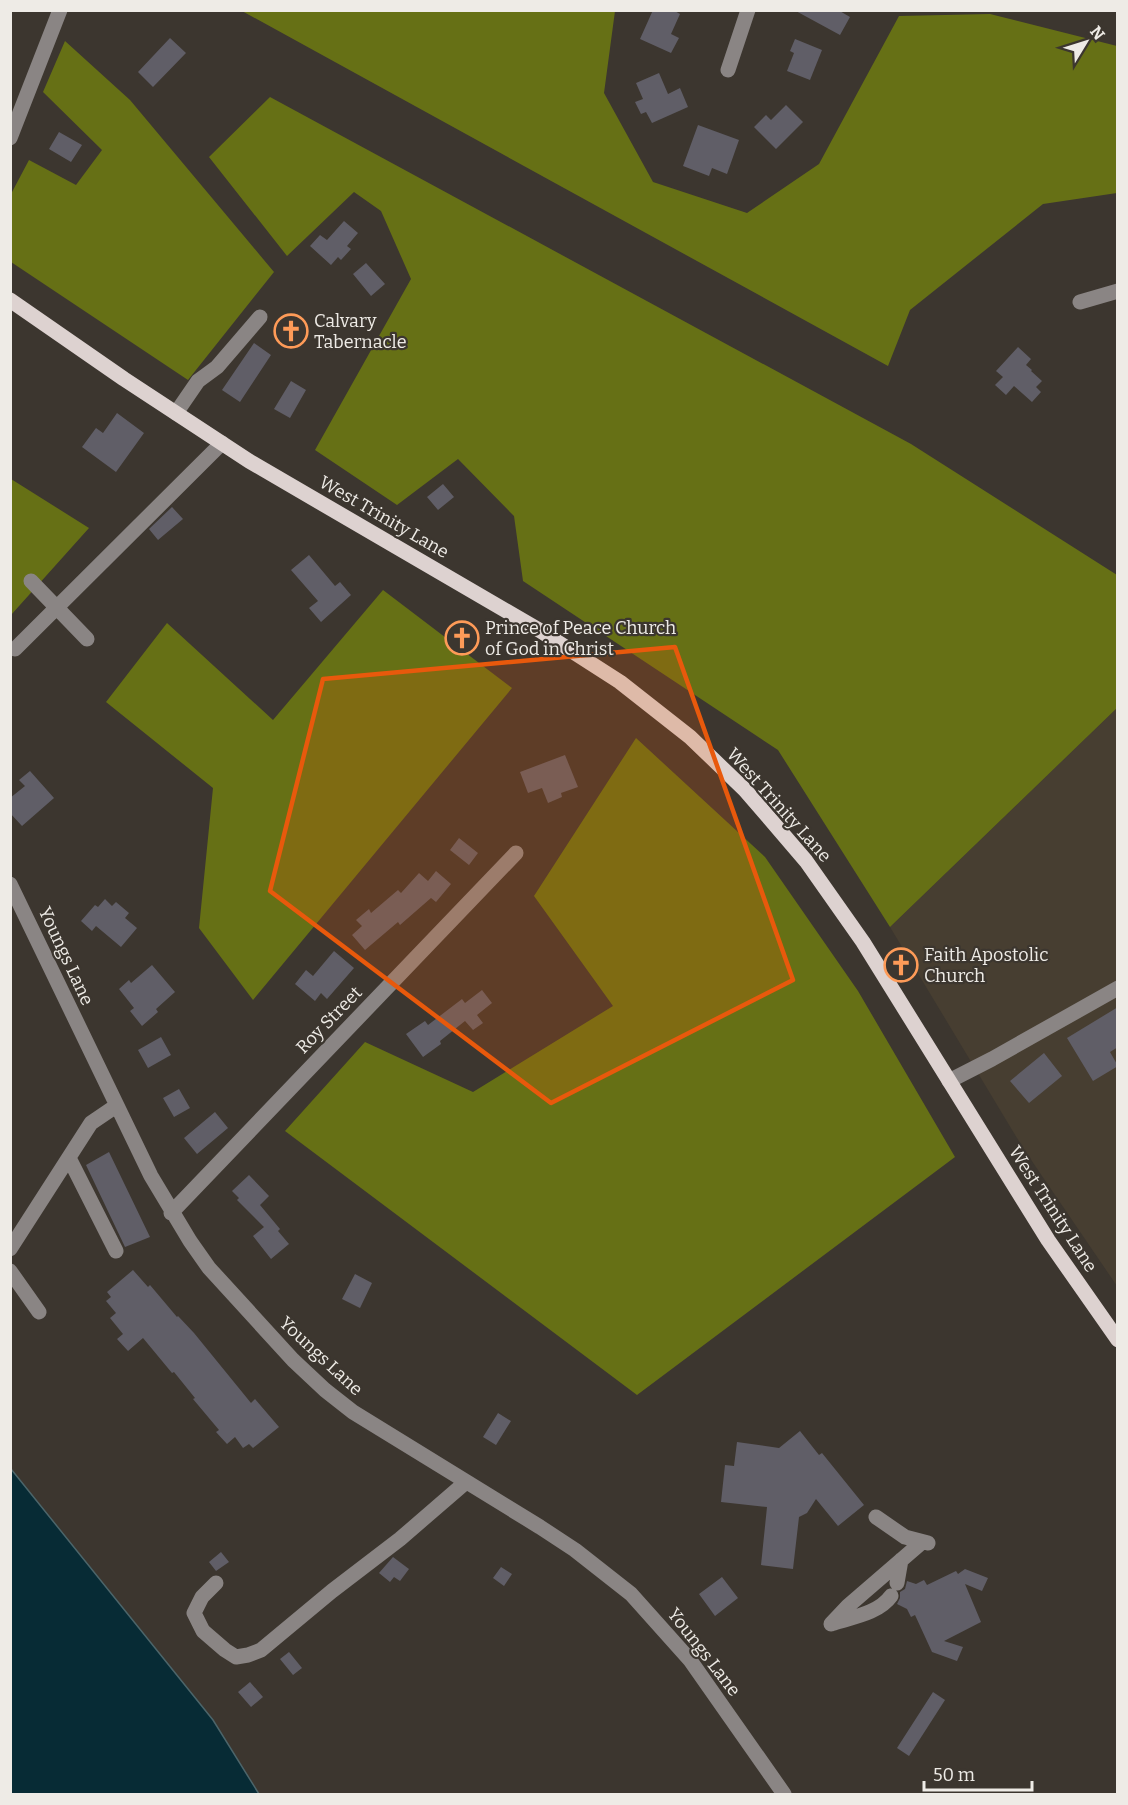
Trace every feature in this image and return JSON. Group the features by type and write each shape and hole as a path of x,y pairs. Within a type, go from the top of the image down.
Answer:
{"main road":[{"name":"West Trinity Lane","path":"10,300 249,461 539,630 620,682 690,737 745,790 806,861 863,942 1048,1240 1118,1340"}],"street":[{"path":"10,138 60,10"},
{"path":"728,70 748,10"},
{"path":"1080,302 1118,291"},
{"path":"176,413 198,381 217,367 260,317"},
{"path":"15,649 222,443"},
{"path":"31,581 87,639"},
{"name":"Roy Street","path":"171,1213 516,854"},
{"name":"Youngs Lane","path":"10,884 151,1176 171,1213 209,1268 292,1360 325,1390 372,1425 575,1550 631,1594 690,1660 784,1794"},
{"path":"949,1081 1118,988"},
{"path":"10,1249 91,1123 116,1106"},
{"path":"69,1158 116,1251"},
{"path":"10,1271 39,1312"},
{"path":"216,1583 202,1597 194,1613 203,1631 236,1657 261,1650 400,1539 466,1482"},
{"path":"876,1517 905,1537 926,1543 901,1560 848,1606 831,1624 882,1605 894,1590 901,1560"}],"highlighted area":[{"path":"675,647 793,980 551,1103 270,891 323,679"}],"shaded area":[{"path":"1117,708 1117,1286 1023,1148 890,927"}],"green space":[{"path":"242,11 615,11 604,93 653,182 747,213 819,164 899,16 990,14 1117,46 1117,193 1043,204 910,310 888,366"},
{"path":"65,41 130,100 274,272 188,380 11,262 11,194 29,160 76,185 102,150 43,92"},
{"path":"270,97 911,444 1117,575 1117,708 890,927 778,750 523,581 514,516 458,459 397,505 315,450 411,279 381,211 354,192 287,256 209,157"},
{"path":"11,479 89,528 11,615"},
{"path":"383,590 512,688 253,1000 199,928 213,788 106,702 167,623 273,720"},
{"path":"636,738 765,857 858,991 955,1157 637,1395 285,1131 365,1042 473,1092 613,1006 534,896"}],"water":[{"path":"11,1469 213,1720 259,1794 11,1794"}],"building":[{"path":"653,10 673,10 680,14 671,34 679,38 671,53 640,39"},
{"path":"794,10 838,10 850,17 840,35"},
{"path":"170,38 186,53 153,87 138,72"},
{"path":"795,39 822,50 810,80 787,71 794,53 790,51"},
{"path":"659,73 668,94 680,88 688,107 652,123 646,112 641,114 635,102 643,99 636,83"},
{"path":"786,105 803,122 776,149 754,127 766,115 771,120"},
{"path":"698,125 739,140 727,174 712,168 709,176 683,166"},
{"path":"59,132 82,145 71,162 49,149"},
{"path":"344,221 358,233 347,246 351,249 341,260 338,257 331,265 310,246 320,235 327,240"},
{"path":"366,263 385,284 371,296 353,274"},
{"path":"254,343 271,355 240,402 222,390"},
{"path":"1018,347 1031,359 1026,365 1042,381 1036,387 1041,392 1032,402 1014,386 1006,395 995,385 1003,377 996,371"},
{"path":"291,381 306,390 290,418 274,409"},
{"path":"117,413 144,433 116,472 82,447 96,428 103,433"},
{"path":"443,484 454,497 438,510 427,497"},
{"path":"172,507 183,519 158,540 149,529"},
{"path":"309,555 335,586 340,582 351,595 321,622 309,608 318,601 291,570"},
{"path":"565,755 578,787 561,793 562,797 548,803 542,788 528,793 520,772"},
{"path":"30,771 54,798 22,826 10,813 10,798 25,786 19,780"},
{"path":"459,838 478,853 469,865 450,850"},
{"path":"436,871 451,884 436,902 431,898 400,925 398,922 365,950 352,935 362,926 356,920 369,909 371,913 398,890 401,893 419,873 428,881"},
{"path":"105,899 112,906 116,902 129,913 125,918 137,928 121,947 96,926 92,931 81,921 95,905 98,907"},
{"path":"334,951 354,968 327,999 321,993 315,1001 295,984 306,970 313,976"},
{"path":"152,965 175,992 142,1026 130,1011 134,1008 119,989 129,980 131,983"},
{"path":"482,990 492,1003 477,1015 483,1023 473,1030 465,1021 440,1041 441,1044 423,1057 406,1034 425,1021 428,1025 462,999 465,1003"},
{"path":"1118,1007 1118,1047 1110,1052 1118,1066 1093,1081 1067,1038"},
{"path":"161,1037 171,1055 148,1068 138,1050"},
{"path":"1044,1053 1062,1076 1029,1103 1010,1081"},
{"path":"179,1089 190,1108 174,1117 163,1098"},
{"path":"215,1112 228,1128 197,1154 184,1138"},
{"path":"109,1152 150,1237 125,1247 86,1165"},
{"path":"249,1175 269,1196 260,1205 289,1244 271,1259 253,1236 264,1227 237,1200 239,1198 232,1191"},
{"path":"133,1270 194,1333 251,1403 255,1399 279,1427 253,1448 249,1444 243,1448 235,1437 227,1444 216,1432 219,1430 193,1399 195,1398 143,1338 128,1351 117,1339 123,1334 110,1318 116,1313 106,1301 111,1297 107,1292"},
{"path":"355,1274 372,1283 360,1308 342,1299"},
{"path":"498,1413 511,1421 496,1445 483,1437"},
{"path":"800,1431 819,1455 822,1453 864,1505 838,1526 816,1499 807,1513 799,1517 793,1569 761,1565 767,1507 721,1502 725,1465 734,1466 737,1442 779,1448"},
{"path":"221,1552 229,1562 216,1571 209,1562"},
{"path":"393,1557 409,1569 400,1581 394,1577 390,1582 379,1573"},
{"path":"501,1567 512,1574 504,1586 493,1578"},
{"path":"965,1569 988,1578 982,1591 965,1584 981,1622 944,1641 963,1647 957,1661 932,1652 915,1615 911,1617 907,1609 897,1604 900,1592 905,1589 907,1581 916,1584 924,1580 927,1585 956,1571 958,1574"},
{"path":"722,1577 738,1598 715,1616 699,1594"},
{"path":"289,1652 302,1668 293,1675 280,1659"},
{"path":"250,1682 263,1697 251,1707 238,1692"},
{"path":"933,1692 945,1700 909,1756 897,1748"}],"place":[{"name":"Calvary Tabernacle","path":"291,331"},
{"name":"Prince of Peace Church of God in Christ","path":"462,638"},
{"name":"Faith Apostolic Church","path":"901,965"}]}
